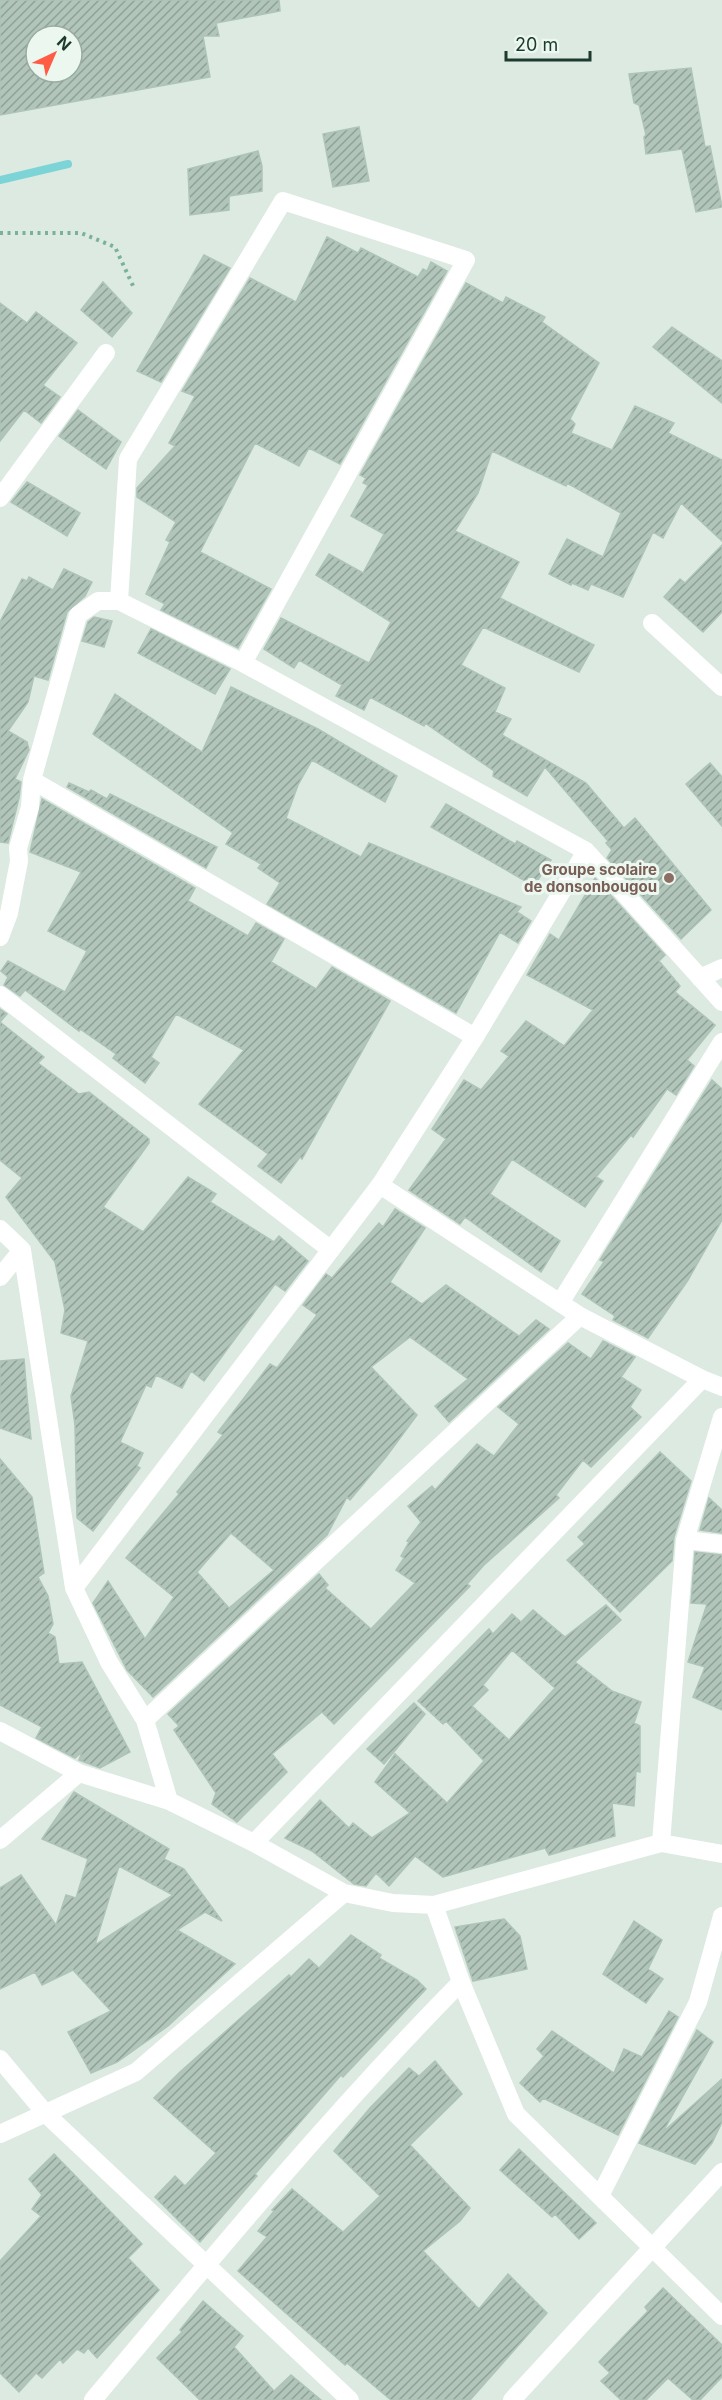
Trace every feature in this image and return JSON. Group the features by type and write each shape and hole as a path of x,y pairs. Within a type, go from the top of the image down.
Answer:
{"street":[{"path":"119,601 128,459 283,201 466,260 243,663"},
{"path":"0,498 106,352"},
{"path":"0,937 9,913 19,861 18,848 30,807 32,780 78,615 98,601 119,601 243,663 586,851 722,1002"},
{"path":"652,623 722,687"},
{"path":"32,780 475,1037"},
{"path":"74,1588 380,1185 475,1037 586,851"},
{"path":"700,978 722,968"},
{"path":"0,994 331,1250"},
{"path":"560,1303 722,1042"},
{"path":"380,1185 580,1316 722,1387"},
{"path":"0,1229 22,1250 74,1588 109,1662 145,1720 169,1801"},
{"path":"0,1277 22,1250"},
{"path":"145,1720 580,1316"},
{"path":"254,1843 702,1379"},
{"path":"661,1843 686,1540 722,1417"},
{"path":"686,1540 722,1544"},
{"path":"0,1731 80,1773 169,1801 254,1843 344,1893 393,1903 434,1905 661,1843 722,1854"},
{"path":"0,1840 80,1773"},
{"path":"0,2134 136,2072 344,1893"},
{"path":"434,1905 461,1982 516,2114 722,2316"},
{"path":"600,2196 698,2002 722,1916"},
{"path":"93,2400 206,2265 384,2061 461,1982"},
{"path":"0,2059 46,2114 350,2400"},
{"path":"512,2400 722,2172"}],"path":[{"path":"0,233 81,233 115,247 134,288"}],"building":[{"path":"0,0 279,0 280,11 216,23 219,36 203,36 210,77 0,115"},
{"path":"691,68 705,147 710,146 722,207 696,212 682,149 646,154 644,137 646,135 639,105 634,103 629,74"},
{"path":"359,127 369,181 333,187 323,134"},
{"path":"258,151 262,166 262,191 229,196 229,210 190,215 188,169"},
{"path":"327,237 358,253 361,248 418,277 423,269 427,271 431,262 447,271 340,464 309,448 299,466 255,443 200,552 271,589 238,648 161,610 165,604 146,594 170,542 166,540 176,522 137,497 137,488 175,446 169,443 195,396 182,391 250,278 296,302"},
{"path":"204,255 230,268 161,382 137,371"},
{"path":"103,282 132,313 112,337 81,310"},
{"path":"466,283 503,303 506,297 545,317 542,322 599,363 570,419 575,424 571,433 612,450 635,406 674,423 668,433 722,460 722,541 681,503 663,538 653,532 623,597 591,584 588,590 572,583 571,585 549,574 567,539 603,557 621,513 567,483 566,486 492,451 478,493 455,531 519,562 500,598 594,645 579,672 483,627 461,665 505,688 495,712 511,719 502,735 586,783 624,828 635,818 711,910 681,939 607,858 612,850 606,843 608,841 545,767 527,796 493,776 494,771 425,723 424,726 370,697 364,710 336,696 342,685 299,660 294,668 264,649 281,618 369,663 391,622 316,575 329,554 363,573 384,534 351,516 368,485 363,483 366,478 360,475"},
{"path":"0,303 27,323 36,312 77,343 43,385 60,397 41,423 24,410 0,441"},
{"path":"672,327 722,361 722,403 653,347"},
{"path":"78,410 121,442 106,469 59,436"},
{"path":"27,482 80,513 67,536 11,502"},
{"path":"722,545 722,612 703,632 664,597 680,579 685,583"},
{"path":"64,569 92,582 85,596 67,612 48,680 34,676 28,702 8,731 27,742 29,750 15,779 21,782 8,843 0,842 0,622 22,579 27,581 29,577 53,590"},
{"path":"94,617 112,621 104,647 82,641 88,622"},
{"path":"151,629 230,669 215,694 138,653"},
{"path":"231,687 318,729 397,776 385,802 312,760 298,785 286,818 361,857 369,843 521,907 517,912 531,921 518,943 500,932 456,1013 267,904 280,883 258,868 261,864 226,844 233,833 93,734 115,694 202,752"},
{"path":"710,763 722,777 722,826 686,784"},
{"path":"69,783 89,792 91,790 107,799 110,794 217,847 206,868 67,787"},
{"path":"42,799 195,888 188,901 248,936 256,923 284,939 271,962 316,989 332,967 390,1001 302,1159 300,1157 281,1183 258,1166 268,1154 199,1104 244,1050 176,1014 151,1057 159,1063 145,1083 113,1058 116,1054 80,1029 79,1031 25,990 20,996 4,985 8,977 1,971 8,961 65,992 87,951 48,931 81,872 30,852"},
{"path":"446,804 515,844 517,841 551,860 534,886 431,827"},
{"path":"595,878 665,955 659,961 680,986 675,992 715,1025 687,1060 694,1066 676,1095 667,1089 633,1137 631,1135 596,1177 603,1181 585,1207 512,1159 490,1194 560,1241 541,1272 465,1217 460,1224 409,1190 446,1139 432,1129 464,1080 481,1090 509,1056 501,1051 526,1021 564,1046 593,1010 527,975 550,934 559,940"},
{"path":"0,1009 7,1014 0,1022"},
{"path":"0,1022 44,1057 38,1063 79,1094 89,1092 149,1139 149,1143 103,1207 143,1232 188,1177 216,1194 210,1202 274,1242 279,1236 308,1261 285,1291 275,1284 204,1381 191,1371 182,1388 156,1375 151,1387 146,1385 120,1442 143,1453 137,1466 140,1468 93,1531 77,1518 75,1425 71,1396 88,1341 61,1333 65,1310 55,1262 6,1197 22,1178 0,1160"},
{"path":"712,1080 722,1089 722,1220 688,1280 648,1338 613,1320 615,1316 582,1294 604,1262 600,1260"},
{"path":"395,1209 425,1228 390,1282 422,1304 446,1285 519,1336 536,1320 549,1329 449,1422 435,1406 468,1379 410,1337 371,1367 417,1415 350,1500 347,1497 327,1535 153,1697 127,1670 93,1603 108,1581 145,1639 174,1597 126,1558 179,1494 177,1492 223,1435 218,1432 270,1364 277,1368 317,1315 303,1305 326,1274 332,1278 379,1223 383,1227","holes":["231,1533 274,1570 229,1608 197,1572"]},
{"path":"603,1341 635,1357 621,1377 641,1390 630,1407 641,1417 591,1467 583,1460 556,1495 559,1498 484,1565 467,1584 470,1586 334,1724 322,1712 272,1754 287,1772 237,1822 212,1804 216,1793 174,1730 179,1726 168,1714 319,1574 328,1585 325,1588 371,1629 415,1583 396,1570 404,1558 401,1556 409,1542 407,1541 421,1522 408,1506 432,1486 435,1490 477,1444 494,1456 519,1424 498,1407 568,1343 591,1359"},
{"path":"24,1359 31,1439 0,1428 0,1361"},
{"path":"660,1452 691,1481 674,1537 672,1561 620,1612 567,1560 585,1544 578,1537"},
{"path":"0,1459 32,1497 44,1573 38,1577 48,1596 53,1624 48,1633 55,1637 59,1664 82,1662 130,1752 100,1768 79,1760 82,1752 75,1758 36,1738 42,1727 0,1705"},
{"path":"709,1498 722,1510 722,1533 700,1530"},
{"path":"695,1552 722,1555 722,1710 693,1697 705,1667 688,1662 707,1604 691,1603"},
{"path":"606,1605 621,1620 575,1662 612,1691 641,1702 634,1723 640,1726 640,1772 636,1771 634,1806 612,1803 615,1836 549,1855 545,1848 443,1877 415,1856 389,1886 376,1873 366,1886 354,1884 312,1851 285,1838 320,1800 349,1828 353,1823 372,1838 410,1813 375,1782 395,1754 447,1803 484,1761 446,1721 443,1724 418,1701 489,1629 493,1634 512,1614 521,1622 533,1610 565,1637","holes":["512,1650 555,1688 509,1740 472,1706 488,1690 483,1685"]},
{"path":"414,1703 425,1714 384,1764 367,1749"},
{"path":"74,1792 169,1849 164,1859 184,1869 222,1921 205,1912 177,1930 235,1964 168,2026 117,2062 91,2073 68,2032 111,2011 73,1970 42,1985 35,1972 0,1989 0,1888 21,1875 56,1925 66,1895 76,1898 88,1859 42,1839","holes":["119,1866 173,1895 95,1945"]},
{"path":"504,1919 520,1936 527,1969 473,1981 455,1927"},
{"path":"634,1921 662,1940 648,1969 663,1979 646,2003 603,1974"},
{"path":"351,1935 381,1955 379,1958 417,1980 426,1989 343,2077 341,2075 255,2174 257,2176 200,2242 155,2197 175,2176 185,2186 216,2153 154,2098 289,1975 291,1977 309,1959 319,1968"},
{"path":"669,2011 678,2017 618,2135 543,2098 540,2102 520,2083 544,2056 537,2049 552,2031 614,2073 624,2049 642,2057"},
{"path":"697,2030 713,2042 663,2132 722,2079 722,2122 712,2143 695,2164 639,2143"},
{"path":"435,2061 462,2094 410,2145 470,2208 460,2221 423,2251 479,2309 508,2274 547,2313 470,2400 391,2400 347,2363 345,2365 238,2271 267,2237 258,2231 274,2211 272,2210 292,2189 343,2232 380,2196 334,2151 370,2108 409,2068 419,2076"},
{"path":"519,2149 596,2223 579,2239 555,2214 552,2217 500,2170"},
{"path":"54,2154 142,2244 128,2258 159,2290 97,2358 88,2348 84,2353 77,2349 63,2363 60,2359 42,2378 36,2373 19,2392 0,2373 0,2261 41,2216 32,2209 42,2195 29,2179"},
{"path":"663,2288 722,2345 722,2377 700,2400 693,2400 668,2378 646,2400 621,2400 601,2381 610,2373 599,2362 648,2311 645,2307"},
{"path":"203,2301 243,2336 234,2347 274,2391 291,2375 321,2400 200,2400 157,2358 182,2332 180,2330"}],"waterway":[{"path":"0,180 68,164"}],"place":[{"name":"Groupe scolaire de donsonbougou","path":"669,878"}]}
